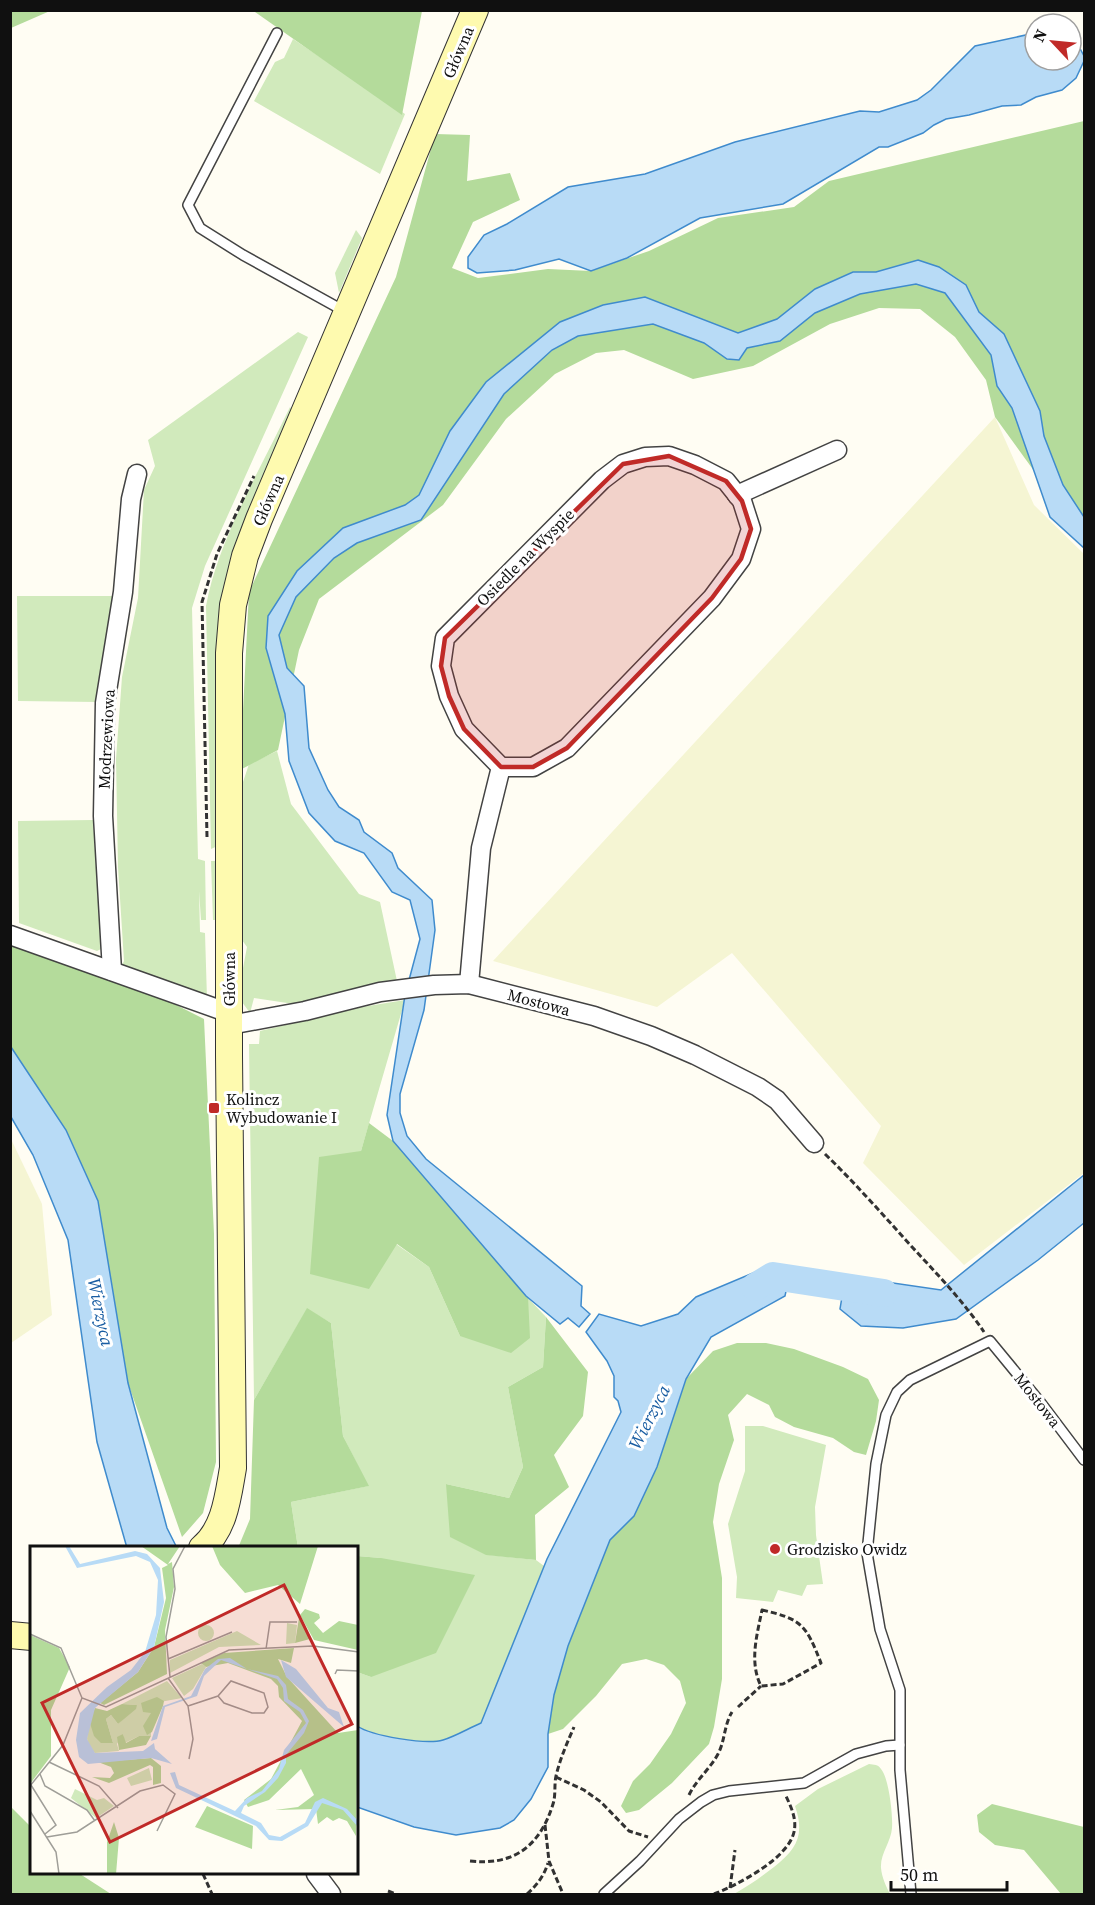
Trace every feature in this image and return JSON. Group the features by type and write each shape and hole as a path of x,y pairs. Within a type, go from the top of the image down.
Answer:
{"street":[{"name":"Główna","path":"204,1546 224,1514 233,1468 229,653 233,605 244,556 475,10"},
{"path":"737,495 837,450"},
{"name":"Osiedle na Wyspie","path":"669,456 695,465 726,481 742,501 751,529 741,559 712,598 567,748 533,767 501,767 464,729 449,696 441,666 444,638 602,480 623,464 645,458 669,456"},
{"name":"Modrzewiowa","path":"112,971 103,816 105,702 123,592 131,499 137,474"},
{"path":"469,984 481,849 501,767"},
{"path":"10,936 112,971 230,1019"},
{"name":"Mostowa","path":"230,1019 305,1011 380,992 434,985 469,984 594,1016 651,1036 695,1055 758,1087 777,1100 814,1143"},
{"path":"10,1635 30,1637"},
{"path":"317,1875 331,1894"}],"lane":[{"path":"277,33 188,205 201,228 243,255 348,313"},
{"path":"911,1894 900,1770 900,1690 880,1629 867,1553 876,1464 886,1415 897,1392 910,1380 990,1341"},
{"name":"Mostowa","path":"990,1341 1084,1460"},
{"path":"604,1894 640,1861 679,1819 713,1795 729,1791 804,1783 856,1754 886,1746 900,1745"}],"path":[{"path":"207,842 202,602 217,554 256,470"},
{"path":"814,1143 860,1187 945,1281 974,1316 990,1341"},
{"path":"738,1707 761,1686 783,1684 821,1663 804,1627 793,1618 762,1610 754,1650 755,1674 761,1686"},
{"path":"679,1819 692,1788 718,1754 727,1720 732,1712"},
{"path":"470,1861 488,1863 514,1857 530,1845 545,1824 554,1802 556,1777 574,1727"},
{"path":"556,1777 584,1790 601,1802 629,1831 660,1839"},
{"path":"714,1894 758,1872 782,1852 794,1833 794,1816 783,1787"},
{"path":"545,1824 549,1861 563,1894"},
{"path":"730,1888 735,1850"},
{"path":"527,1894 545,1873 549,1861"},
{"path":"203,1875 212,1894"},
{"path":"388,1891 396,1894"}],"highlighted area":[{"path":"669,456 726,481 742,501 751,529 741,559 712,598 567,748 533,767 501,767 464,729 449,696 441,666 445,638 623,464"}],"green space":[{"path":"11,10 50,10 50,11 11,28"},
{"path":"422,11 402,115 255,12"},
{"path":"293,39 405,114 380,174 254,101 275,62 284,58"},
{"path":"1084,121 1084,540 995,417 986,380 955,337 920,309 879,308 830,324 753,366 693,379 624,350 596,353 555,374 506,419 443,505 319,599 299,650 278,750 240,770 249,592 396,277 435,134 470,135 467,181 510,173 520,200 473,222 452,268 478,278 548,269 591,271 649,251 718,218 794,207 829,181"},
{"path":"356,230 362,238 339,293 335,273"},
{"path":"298,332 308,337 205,566 192,608 198,859 205,861 206,920 201,920 199,891 200,932 205,933 207,999 122,965 124,961 118,867 116,759 122,677 138,598 144,490 155,466 148,440"},
{"path":"290,407 293,412 238,548 221,822 216,827 222,844 211,849 206,606 212,581 230,530"},
{"path":"995,417 1034,505 1084,554 1084,1173 964,1265 863,1163 881,1126 732,953 657,1007 493,961"},
{"path":"17,596 114,596 97,702 18,701"},
{"path":"277,751 291,804 359,894 380,902 397,981 351,994 294,1004 254,998 250,1013 242,1002 243,968 247,947 237,933 235,806 249,764"},
{"path":"93,820 101,949 97,951 19,923 18,821"},
{"path":"211,861 216,861 220,865 218,920 213,920"},
{"path":"10,937 103,968 204,1019 214,1234 216,1462 203,1513 182,1537 128,1383 98,1201 66,1130 11,1047"},
{"path":"405,1000 361,1151 396,1244 429,1267 460,1336 526,1296 546,1317 543,1367 508,1387 523,1467 509,1498 446,1484 490,1555 536,1560 544,1566 481,1723 443,1740 435,1741 386,1736 358,1727 358,1672 371,1677 381,1558 358,1556 358,1546 298,1546 291,1502 368,1486 343,1436 331,1323 307,1309 254,1400 249,1044 259,1044 260,1031 362,1007"},
{"path":"369,1123 393,1141 528,1297 530,1338 511,1353 460,1336 429,1267 397,1244 369,1289 310,1274 319,1157 361,1151"},
{"path":"10,1137 42,1204 52,1315 11,1343"},
{"path":"307,1308 331,1323 343,1436 369,1486 291,1502 298,1546 239,1546 250,1519 254,1400"},
{"path":"546,1317 588,1372 583,1416 554,1455 569,1487 535,1515 536,1560 486,1555 450,1537 446,1484 509,1498 523,1467 508,1387 543,1367"},
{"path":"737,1343 766,1343 794,1349 868,1379 879,1400 876,1421 866,1455 854,1452 833,1438 794,1427 775,1417 769,1405 747,1394 728,1415 734,1440 719,1484 713,1522 722,1578 722,1679 714,1727 709,1744 672,1783 639,1810 626,1813 621,1806 633,1781 650,1764 671,1734 686,1703 680,1681 664,1665 646,1659 622,1664 596,1696 563,1729 548,1734 554,1694 568,1646 610,1540 634,1516 657,1467 686,1379 713,1351"},
{"path":"745,1426 763,1426 826,1445 815,1507 816,1535 823,1584 807,1585 802,1596 778,1590 773,1602 736,1598 737,1577 728,1524 745,1471"},
{"path":"358,1556 475,1575 436,1653 371,1677 358,1672"},
{"path":"869,1764 877,1765 881,1769 890,1797 892,1828 881,1868 890,1894 734,1894 774,1867 793,1847 799,1833 795,1806 818,1789"},
{"path":"992,1804 1084,1827 1084,1894 1061,1894 1024,1850 995,1845 979,1832 977,1815"},
{"path":"10,1806 30,1826 30,1875 82,1875 111,1894 11,1894"}],"water":[{"path":"1023,36 1023,72 1079,72 1076,78 1062,90 1036,97 1021,105 1002,106 946,119 923,133 888,147 879,147 783,204 700,218 627,258 591,271 559,259 515,270 477,273 468,268 468,257 484,235 507,224 568,187 645,174 735,142 860,111 879,112 917,100 931,90 975,46"},
{"path":"918,260 939,267 966,285 979,312 1004,334 1040,411 1044,436 1063,485 1084,517 1084,548 1050,517 1012,408 997,386 991,355 945,293 916,284 860,294 815,313 780,341 747,348 739,360 727,359 704,343 653,324 578,336 552,350 504,394 421,520 357,543 334,558 296,597 279,635 287,668 304,686 309,748 328,790 339,807 359,820 364,832 392,853 398,868 432,900 435,930 424,1010 400,1094 400,1113 407,1136 426,1159 582,1286 581,1306 590,1314 579,1327 568,1318 560,1324 526,1296 393,1141 387,1115 405,995 420,939 410,900 392,892 364,853 335,841 309,813 289,761 285,714 266,648 268,616 297,571 343,528 405,505 419,495 450,431 486,382 560,322 603,305 645,297 738,333 777,319 815,289 853,272 876,272"},
{"path":"11,1047 66,1130 98,1201 128,1383 167,1528 176,1546 126,1546 97,1442 68,1240 33,1155 11,1117"},
{"path":"1084,1175 1084,1223 1038,1260 956,1319 903,1328 861,1326 840,1309 843,1291 852,1277 941,1290"},
{"path":"772,1265 791,1268 785,1296 711,1337 686,1379 657,1467 634,1516 610,1540 568,1646 554,1695 548,1734 548,1767 531,1799 514,1820 500,1828 456,1835 414,1827 358,1807 358,1727 386,1736 435,1741 443,1740 481,1723 547,1559 621,1412 618,1401 614,1397 614,1376 607,1361 586,1332 599,1314 641,1326 678,1314 696,1297"}],"waterway":[{"name":"Wierzyca","path":"755,1287 773,1276 884,1293"}],"place":[{"name":"Kolincz Wybudowanie I","path":"214,1108"},
{"name":"Grodzisko Owidz","path":"775,1549"}]}
